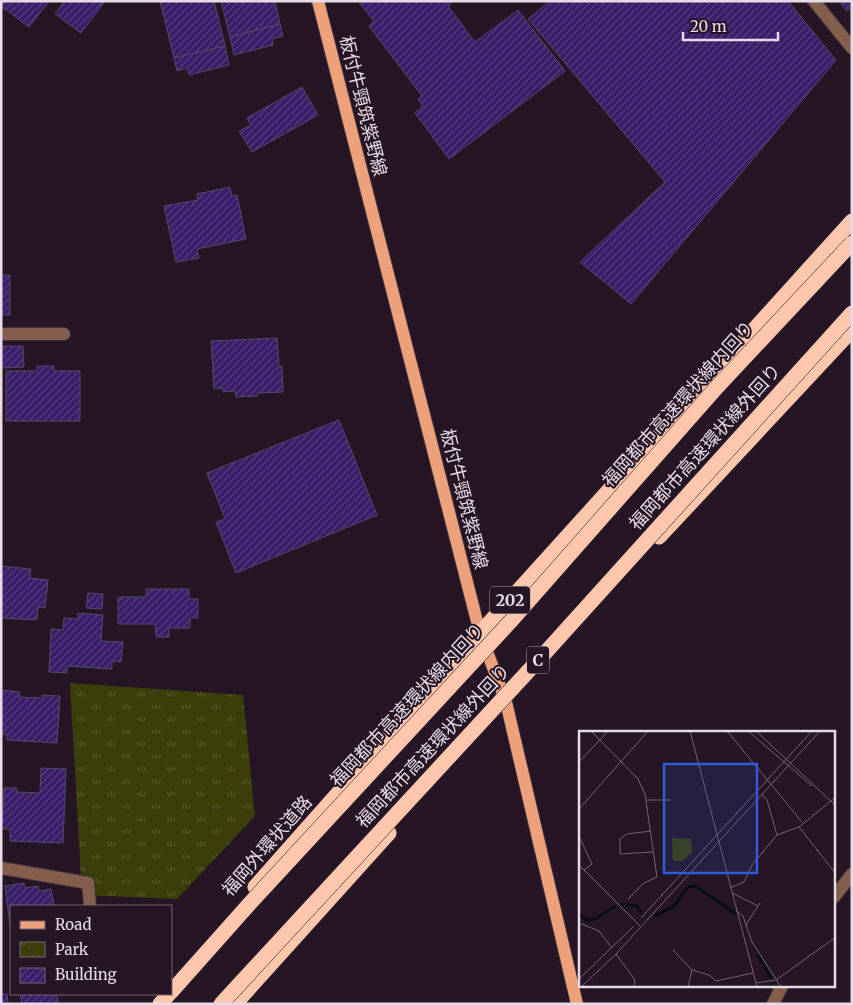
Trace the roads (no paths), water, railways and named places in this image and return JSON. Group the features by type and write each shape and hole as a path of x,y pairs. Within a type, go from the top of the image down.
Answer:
{"highway":[{"name":"福岡外環状道路","path":"172,981 480,632 852,221"},
{"name":"福岡都市高速環状線内回り","path":"172,991 252,901 510,622 717,387 852,244"},
{"name":"福岡都市高速環状線外回り","path":"221,1004 545,653 852,313"},
{"path":"235,1004 506,702 852,330"}],"main road":[{"name":"板付牛頸筑紫野線","path":"318,1 480,632 506,702 577,1004"}],"street":[{"path":"814,1 852,48"},
{"path":"1,334 64,334"},
{"path":"1,868 88,883 90,905"},
{"path":"836,895 852,874"},
{"path":"774,1004 781,988"}]}
